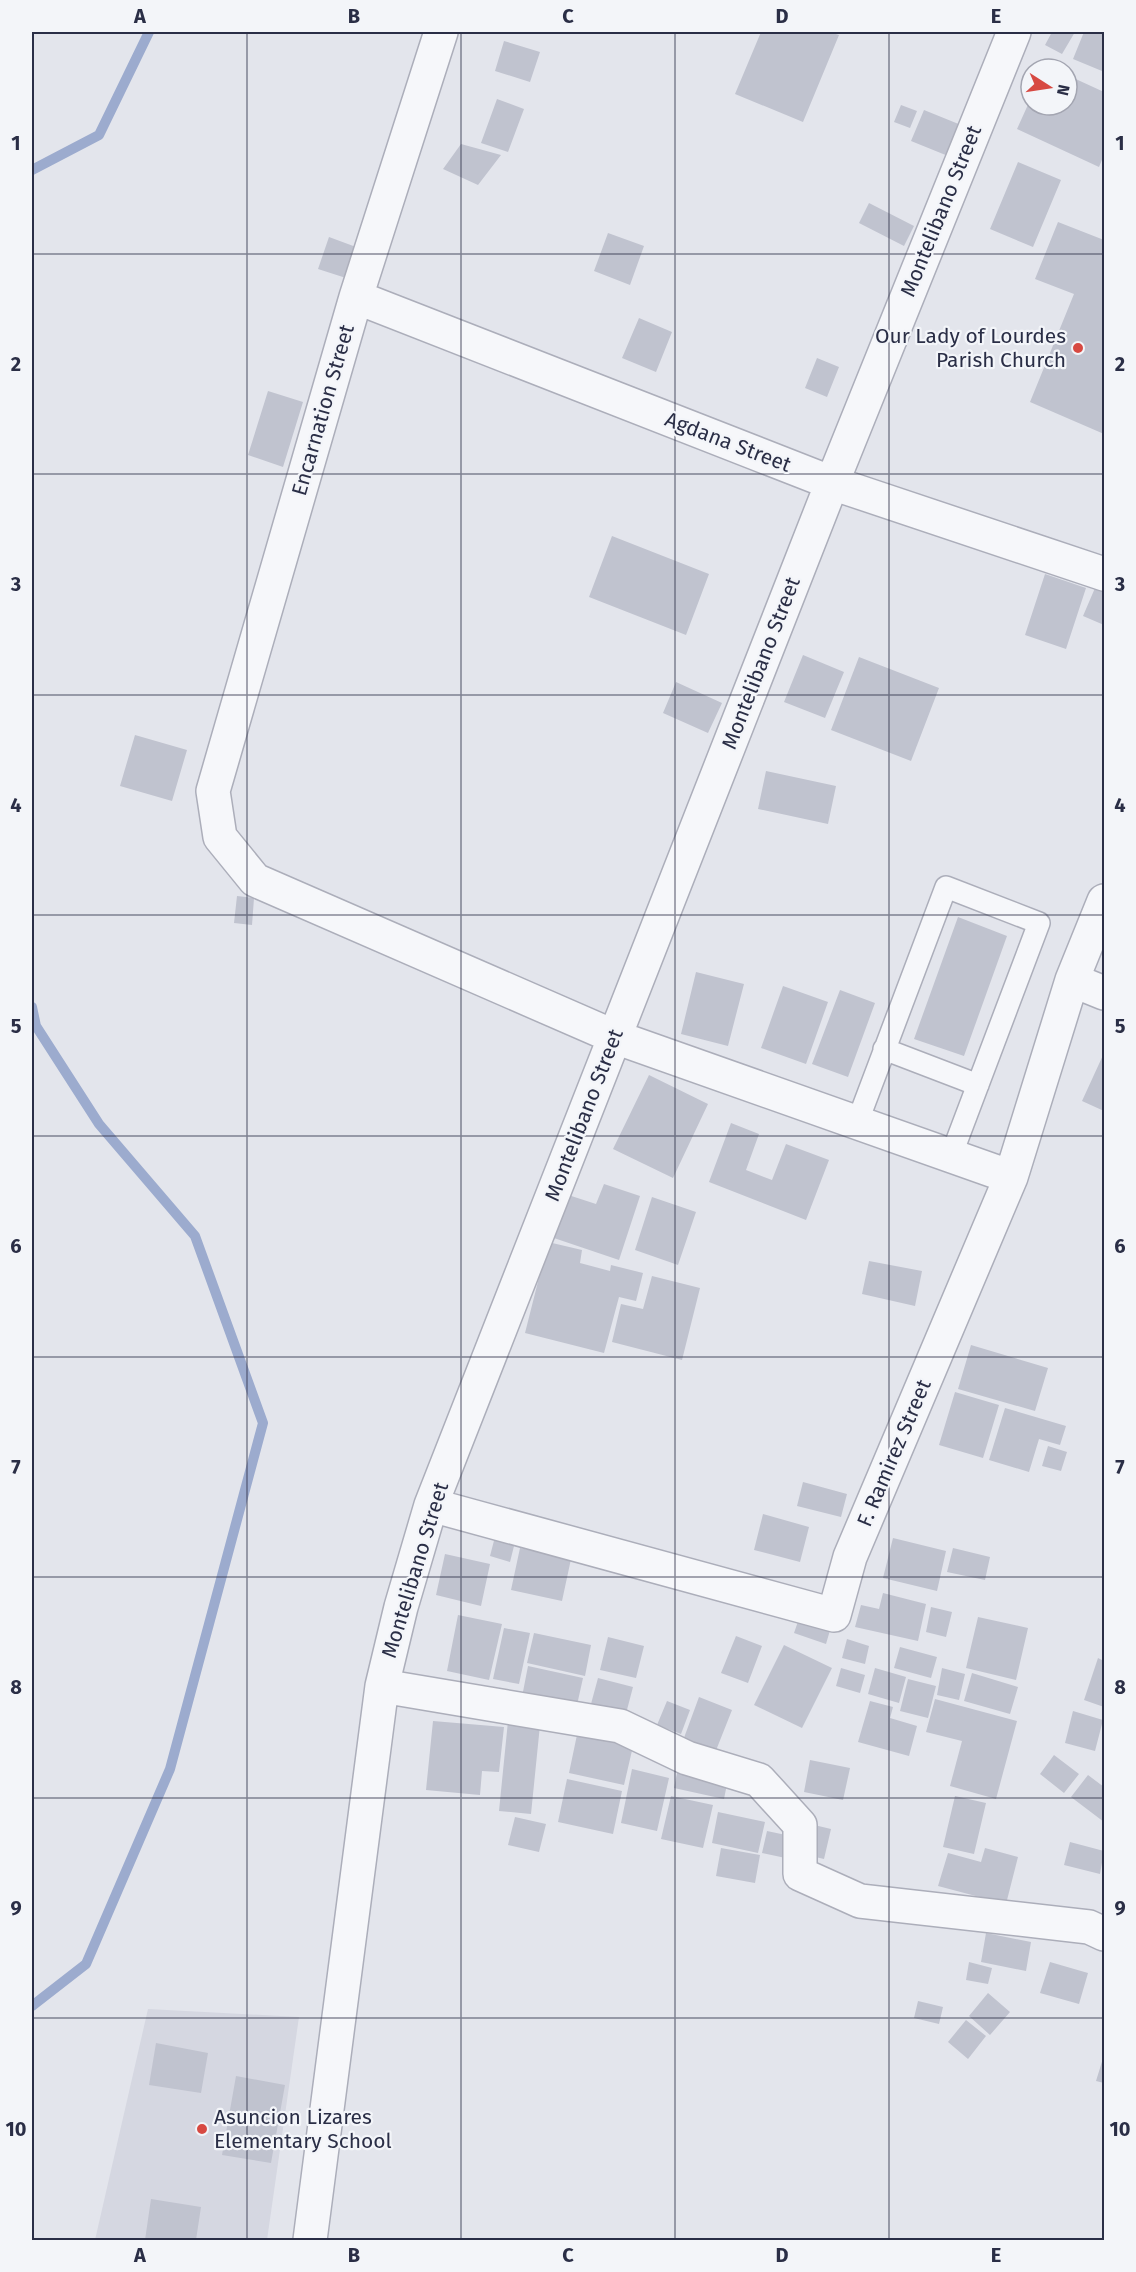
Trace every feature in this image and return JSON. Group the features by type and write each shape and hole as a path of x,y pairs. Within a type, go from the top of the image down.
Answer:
{"street":[{"name":"Encarnation Street","path":"441,32 356,297 213,791 220,837 255,880 615,1037"},
{"name":"Montelibano Street","path":"310,2241 382,1686 401,1607 431,1504 832,483 1014,32"},
{"name":"Agdana Street","path":"356,297 832,483 1104,574"},
{"name":"F. Ramirez Street","path":"431,1504 834,1615 850,1557 1011,1177 1072,980 1104,901"},
{"path":"1072,980 1104,993"},
{"path":"615,1037 1011,1177"},
{"path":"382,1686 620,1726 687,1758 759,1780 800,1824 800,1874 860,1901 1089,1927 1104,1934"}],"lane":[{"path":"857,1123 946,887 1039,923 951,1156"},
{"path":"884,1049 978,1085"}],"shaded area":[{"name":"Asuncion Lizares Elementary School","path":"148,2009 299,2017 267,2240 95,2240"}],"building":[{"path":"761,32 830,32 839,35 803,122 735,94"},
{"path":"1052,32 1075,32 1062,54 1045,45"},
{"path":"1084,32 1104,32 1102,71 1079,61 1079,57 1074,57"},
{"path":"504,41 540,52 530,82 495,71"},
{"path":"1079,81 1104,92 1104,155 1099,167 1017,129 1022,117 1079,117"},
{"path":"497,99 524,109 508,152 481,143"},
{"path":"901,105 917,111 910,128 894,122"},
{"path":"924,110 966,127 953,158 911,141"},
{"path":"461,144 501,155 478,185 443,169"},
{"path":"1018,162 1061,180 1033,247 990,229"},
{"path":"869,203 914,226 904,246 859,223"},
{"name":"Our Lady of Lourdes Parish Church","path":"1058,222 1104,240 1104,434 1030,402 1074,294 1035,279"},
{"path":"608,233 644,246 630,285 594,271"},
{"path":"329,237 356,247 346,278 318,269"},
{"path":"639,318 672,332 656,372 622,358"},
{"path":"817,358 839,367 827,397 805,388"},
{"path":"268,391 303,402 283,467 248,455"},
{"path":"612,536 709,574 686,635 589,597"},
{"path":"1045,574 1086,588 1066,649 1025,635"},
{"path":"1098,581 1104,584 1104,625 1083,616"},
{"path":"803,655 844,672 825,718 784,702"},
{"path":"859,657 939,688 911,761 831,730"},
{"path":"676,682 722,703 708,733 663,713"},
{"path":"135,735 187,750 172,801 120,786"},
{"path":"766,771 836,786 828,824 758,809"},
{"path":"237,896 254,898 252,925 234,923"},
{"path":"958,917 1007,936 964,1056 914,1039"},
{"path":"696,972 744,984 728,1046 681,1034"},
{"path":"783,986 828,1002 806,1064 761,1048"},
{"path":"840,990 875,1003 848,1077 812,1064"},
{"path":"1104,1053 1104,1111 1082,1101"},
{"path":"649,1075 708,1104 673,1178 613,1149"},
{"path":"731,1123 759,1134 746,1170 772,1180 786,1144 829,1160 806,1220 709,1182"},
{"path":"604,1184 640,1196 619,1260 545,1235 559,1192 596,1204"},
{"path":"652,1197 696,1212 678,1265 635,1250"},
{"path":"548,1242 582,1250 580,1263 610,1271 611,1265 643,1273 636,1301 619,1297 604,1353 525,1333"},
{"path":"869,1261 922,1271 915,1306 862,1294"},
{"path":"652,1276 700,1288 682,1360 612,1342 621,1304 643,1309"},
{"path":"971,1345 1048,1368 1035,1411 958,1389"},
{"path":"955,1392 999,1405 983,1458 939,1445"},
{"path":"1005,1408 1066,1426 1060,1445 1039,1439 1029,1472 989,1460"},
{"path":"1048,1446 1067,1452 1061,1471 1042,1466"},
{"path":"803,1482 847,1494 841,1517 797,1506"},
{"path":"763,1514 809,1527 800,1562 754,1550"},
{"path":"497,1529 517,1534 510,1562 490,1556"},
{"path":"893,1538 946,1551 937,1591 883,1578"},
{"path":"520,1548 571,1559 562,1601 511,1590"},
{"path":"953,1548 990,1557 985,1580 947,1572"},
{"path":"445,1554 490,1564 481,1606 436,1595"},
{"path":"883,1593 926,1604 918,1641 855,1627 861,1605 879,1609"},
{"path":"931,1607 952,1612 946,1637 926,1632"},
{"path":"802,1610 833,1620 826,1644 794,1633"},
{"path":"458,1615 502,1624 489,1680 447,1671"},
{"path":"978,1617 1028,1628 1016,1680 966,1668"},
{"path":"504,1628 530,1633 519,1684 493,1679"},
{"path":"534,1633 591,1645 585,1676 527,1663"},
{"path":"736,1636 762,1646 748,1683 721,1673"},
{"path":"608,1637 644,1646 636,1678 600,1670"},
{"path":"847,1639 869,1646 865,1664 842,1658"},
{"path":"784,1645 832,1668 802,1728 754,1705"},
{"path":"900,1647 937,1657 931,1678 894,1668"},
{"path":"1098,1658 1104,1661 1104,1707 1084,1700"},
{"path":"528,1666 583,1678 575,1714 521,1702"},
{"path":"841,1668 865,1675 860,1693 836,1686"},
{"path":"875,1668 906,1677 899,1703 868,1694"},
{"path":"942,1668 965,1674 959,1700 937,1695"},
{"path":"972,1673 1018,1687 1010,1714 964,1701"},
{"path":"598,1678 633,1687 623,1725 588,1715"},
{"path":"908,1679 936,1686 928,1718 900,1711"},
{"path":"699,1697 732,1710 713,1758 681,1746"},
{"path":"935,1699 1017,1721 996,1799 950,1786 962,1741 926,1732"},
{"path":"667,1701 690,1710 681,1734 657,1725"},
{"path":"870,1701 893,1707 890,1718 917,1726 909,1756 858,1742"},
{"path":"1073,1711 1103,1720 1095,1751 1065,1743"},
{"path":"433,1721 504,1727 499,1772 482,1771 480,1795 426,1790"},
{"path":"508,1721 540,1725 531,1814 499,1811"},
{"path":"578,1730 634,1742 624,1785 569,1773"},
{"path":"1054,1755 1079,1774 1064,1793 1040,1774"},
{"path":"810,1760 850,1768 843,1800 804,1792"},
{"path":"679,1763 729,1774 724,1799 674,1788"},
{"path":"632,1769 669,1778 657,1831 621,1823"},
{"path":"1088,1775 1104,1787 1104,1822 1071,1797"},
{"path":"567,1779 622,1791 613,1834 558,1822"},
{"path":"671,1796 713,1805 703,1848 661,1839"},
{"path":"955,1796 986,1803 974,1854 943,1847"},
{"path":"718,1812 765,1822 758,1853 712,1843"},
{"path":"515,1817 546,1824 539,1852 508,1845"},
{"path":"810,1824 831,1829 824,1859 803,1854"},
{"path":"767,1831 800,1838 795,1860 762,1853"},
{"path":"1070,1842 1104,1851 1100,1874 1064,1865"},
{"path":"721,1848 760,1855 755,1883 716,1876"},
{"path":"985,1848 1018,1857 1006,1904 938,1886 948,1853 981,1862"},
{"path":"986,1933 1031,1942 1026,1971 981,1962"},
{"path":"969,1962 992,1968 988,1984 966,1980"},
{"path":"1050,1962 1088,1973 1079,2004 1040,1993"},
{"path":"988,1993 1010,2012 990,2035 969,2016"},
{"path":"918,2001 943,2007 939,2024 914,2018"},
{"path":"966,2020 986,2036 968,2059 948,2042"},
{"path":"156,2043 208,2053 201,2093 149,2085"},
{"path":"1104,2055 1104,2083 1096,2081"},
{"path":"236,2076 285,2085 271,2163 222,2155"},
{"path":"151,2199 201,2207 196,2240 145,2240"}],"waterway":[{"path":"32,170 99,135 149,32"},
{"path":"32,1007 36,1026 99,1124 195,1236 263,1423 170,1769 86,1964 32,2006"}],"place":[{"name":"Our Lady of Lourdes Parish Church","path":"1078,348"},
{"name":"Asuncion Lizares Elementary School","path":"202,2129"}]}
